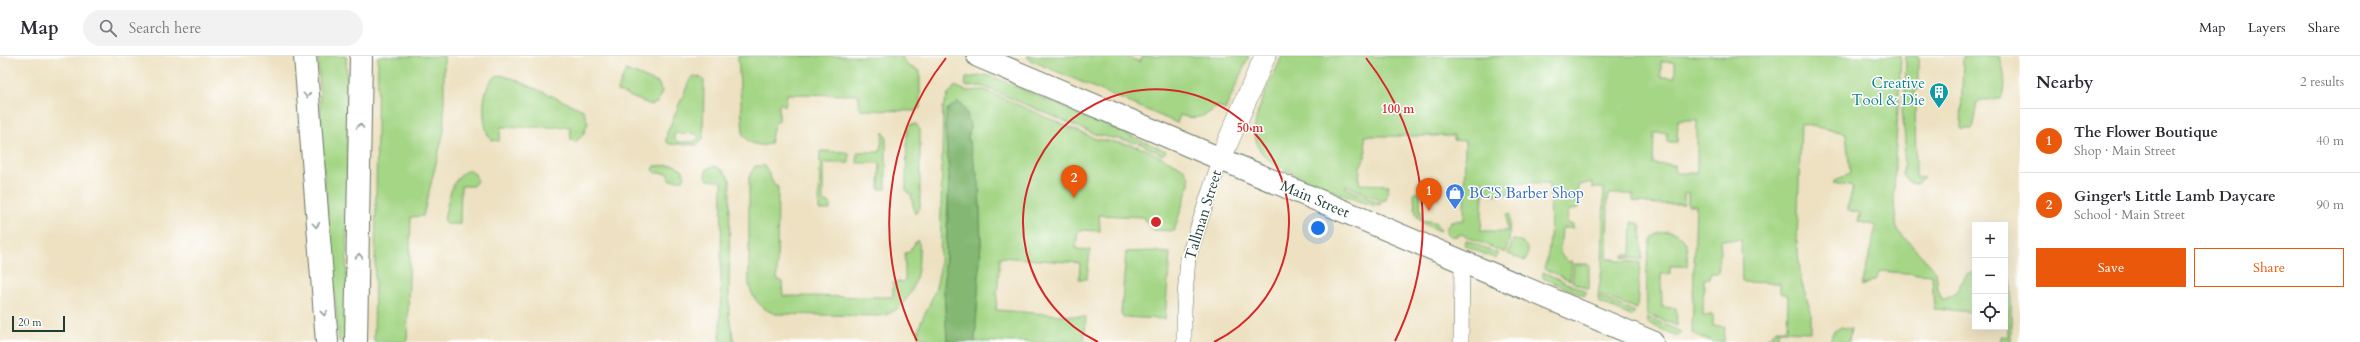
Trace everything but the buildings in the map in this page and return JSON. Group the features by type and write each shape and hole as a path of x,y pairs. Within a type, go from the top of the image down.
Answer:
{"main road":[{"path":"305,56 314,200 327,342"},
{"path":"356,342 361,56"},
{"name":"Main Street","path":"978,56 1462,263 1652,342"}],"street":[{"path":"1220,160 1265,56"},
{"name":"Tallman Street","path":"1184,342 1184,309 1188,258 1220,160"},
{"path":"1461,342 1462,263"}],"green space":[{"path":"318,56 346,56 348,98 346,342 339,342 322,151"},
{"path":"378,56 444,56 444,131 423,216 411,217 407,342 374,342"},
{"path":"738,56 901,56 908,66 920,71 920,108 917,111 862,110 859,107 859,95 787,94 785,106 781,103 779,106 779,121 774,124 770,144 754,144 747,140 743,134"},
{"path":"1027,56 1125,56 1140,62 1143,56 1249,56 1225,110 1218,106 1205,115 1191,118 1180,115 1177,123 1030,60"},
{"path":"1282,56 1901,56 1894,204 1897,230 1936,271 1938,289 1942,299 1954,294 1967,274 1972,273 1972,312 1934,309 1932,275 1879,271 1877,279 1862,286 1876,226 1858,221 1860,213 1847,210 1853,187 1833,183 1835,180 1850,174 1846,133 1801,124 1797,243 1801,281 1811,312 1811,332 1778,331 1777,342 1770,342 1768,337 1772,337 1772,332 1775,332 1776,329 1787,329 1788,296 1780,293 1780,283 1742,282 1741,240 1721,240 1718,273 1711,273 1710,279 1704,279 1703,315 1713,315 1713,326 1725,326 1724,342 1714,342 1692,333 1696,205 1688,205 1688,192 1684,193 1684,204 1655,204 1633,201 1633,194 1608,194 1607,259 1615,259 1615,261 1640,262 1637,309 1598,294 1602,270 1604,188 1593,188 1593,182 1578,185 1578,208 1568,211 1567,223 1573,224 1573,228 1562,228 1560,253 1568,262 1572,261 1570,280 1544,269 1550,237 1551,215 1549,183 1510,182 1510,194 1483,194 1481,231 1507,231 1507,214 1510,214 1509,242 1505,253 1461,234 1453,237 1446,233 1446,229 1451,221 1464,220 1465,141 1454,140 1454,136 1365,136 1366,155 1360,167 1359,184 1389,185 1386,200 1382,201 1346,185 1346,188 1381,204 1373,205 1338,193 1289,172 1277,166 1265,157 1257,144 1255,136 1256,118","holes":["1661,62 1675,62 1675,77 1661,77","1678,120 1697,120 1697,173 1675,173 1674,165 1653,164 1654,133 1667,133 1667,142 1677,142"]},
{"path":"1906,56 1918,56 1918,90 1915,90 1916,177 1924,178 1916,184 1910,183 1903,174 1905,140 1902,110 1905,92"},
{"path":"1963,56 1999,56 2005,84 2001,99 1981,100 1977,103 1972,129 1961,129"},
{"path":"626,70 658,83 662,91 658,102 651,105 617,91"},
{"path":"500,75 514,79 583,110 588,123 583,135 575,142 571,140 570,127 501,127 499,141 491,140 485,125 485,94 488,85 493,78"},
{"path":"986,75 1166,151 1163,155 1139,143 1097,135 982,86 967,87 965,85 966,78"},
{"path":"694,76 700,77 704,81 703,139 697,145 669,144 666,141 667,133 690,79","holes":["677,133 697,134 699,137 694,142 678,142 674,138 674,135"]},
{"path":"955,86 966,91 984,90 1096,139 1132,145 1145,149 1183,168 1189,177 1189,185 1174,231 1152,230 1143,217 1099,215 1100,231 1078,230 1076,249 1090,250 1087,279 1079,279 1080,263 1000,257 996,310 1086,317 1084,342 975,342 981,242 979,183 968,138 970,127 963,106 945,127 949,174 944,291 947,342 929,342 928,338 918,338 920,325 935,291 940,268 943,107 948,95"},
{"path":"958,102 963,106 967,114 970,127 968,138 979,183 981,242 975,342 947,342 944,291 949,174 945,127 947,110"},
{"path":"916,124 920,130 920,208 915,214 911,195 906,190 907,130 910,125"},
{"path":"883,132 886,135 886,189 879,189 880,163 857,163 857,154 859,152 880,152"},
{"path":"820,151 846,152 849,154 849,163 823,163 823,202 830,203 830,210 819,210"},
{"path":"674,165 682,169 685,176 683,180 669,180 669,173 657,173 653,170 655,166"},
{"path":"715,166 725,172 730,180 729,315 734,342 720,342 722,181 708,180 705,174 708,168"},
{"path":"755,166 765,166 774,185 778,187 777,279 782,282 783,296 893,297 893,283 905,281 905,253 909,252 917,240 920,247 919,265 914,284 905,301 891,313 881,316 776,314 762,307 755,299 749,284 749,177"},
{"path":"470,170 475,174 477,181 473,186 461,186 460,224 447,224 444,221 451,191 458,177 464,172"},
{"path":"1414,193 1420,193 1421,220 1435,222 1441,231 1426,225 1418,219 1415,209"},
{"path":"1632,222 1638,223 1641,227 1642,259 1623,258 1623,255 1631,255"},
{"path":"1667,231 1679,235 1685,243 1687,253 1687,266 1670,266 1670,274 1661,274 1662,307 1676,308 1677,326 1647,314 1646,298 1649,245 1654,236"},
{"path":"1466,240 1498,254 1496,259 1464,245"},
{"path":"1513,240 1524,244 1528,250 1525,261 1508,254"},
{"path":"1151,251 1170,253 1165,319 1123,317 1121,313 1126,252"},
{"path":"1574,264 1589,264 1589,289 1572,282"},
{"path":"1543,272 1587,292 1584,296 1543,278"},
{"path":"2008,274 2011,280 2011,342 2000,342 2000,336 2008,337"},
{"path":"1598,296 1635,312 1631,316 1599,302"},
{"path":"1647,317 1681,332 1677,336 1648,323"},
{"path":"1841,327 1851,329 1849,342 1830,342 1833,332"}],"place":[{"name":"Creative Tool & Die","path":"1939,109"},
{"name":"Ginger's Little Lamb Daycare","path":"1074,198"},
{"name":"BC'S Barber Shop","path":"1455,210"},
{"name":"The Flower Boutique","path":"1429,211"}]}
